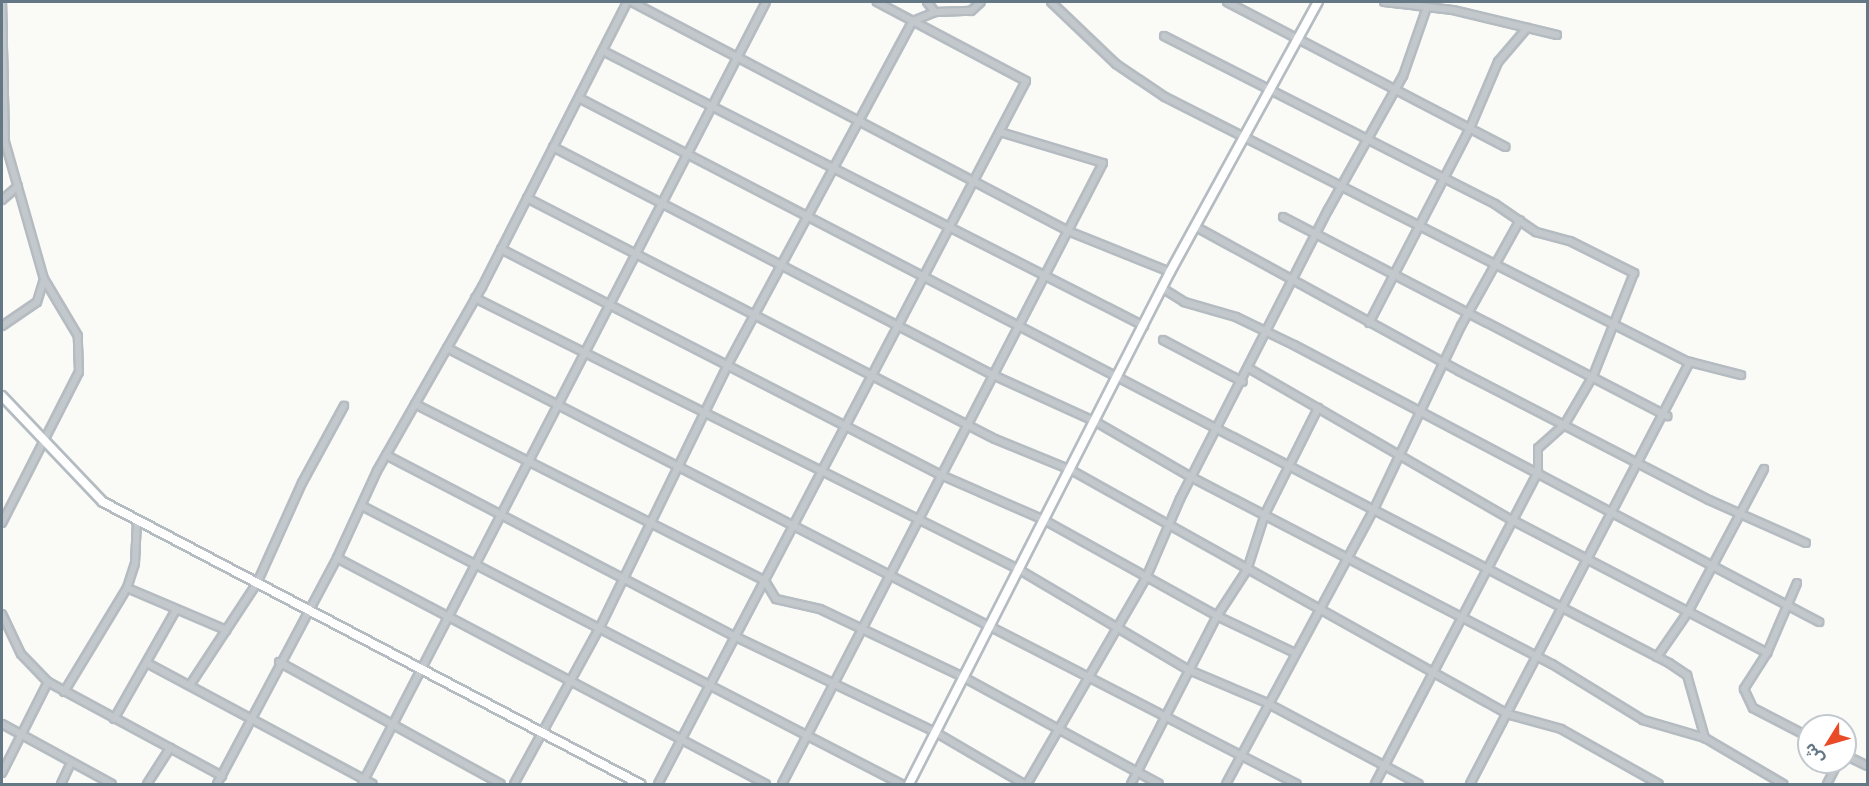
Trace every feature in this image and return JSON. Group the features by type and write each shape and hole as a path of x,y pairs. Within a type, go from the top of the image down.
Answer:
{"street":[{"path":"2,2 3,142 44,279 78,336 79,372 2,523"},
{"path":"217,784 279,662 337,558 386,455 475,298 630,2 739,55 1068,231 1170,272"},
{"path":"363,782 423,672 766,2"},
{"path":"658,784 1026,81 877,2"},
{"path":"927,2 935,12"},
{"path":"514,784 599,629 703,413 754,314 913,21 935,12 971,11 981,2"},
{"path":"1051,2 1116,64 1165,97 1247,135 1494,266 1613,325 1690,362 1741,375"},
{"path":"1227,2 1299,37 1506,147"},
{"path":"909,784 1120,375 1170,272 1198,228 1247,135 1270,85 1318,2"},
{"path":"1384,2 1427,7 1557,35"},
{"path":"386,455 736,637 935,732 1026,784 1146,578 1191,477 1269,333 1292,282 1365,138 1396,90 1427,7"},
{"path":"1369,323 1441,176 1470,128 1498,62 1527,28"},
{"path":"1164,36 1270,85 1520,220 1634,273 1593,376 1565,424 1538,448 1538,472 1460,615 1375,784"},
{"path":"603,51 1144,326"},
{"path":"579,98 1020,323 1217,428 1487,567 1563,610 1657,657 1687,675 1705,738"},
{"path":"782,784 1103,163 999,132"},
{"path":"554,147 662,205 899,324 993,375 1096,422 1191,477 1349,555 1538,656 1643,720 1705,738 1781,784"},
{"path":"2,200 18,186"},
{"path":"527,198 967,424 1071,470 1318,610 1433,668 1507,714 1561,729 1659,784"},
{"path":"1283,217 1470,310 1667,416"},
{"path":"1226,784 1267,703 1374,509 1446,364 1470,310 1520,220"},
{"path":"1198,228 1292,282 1446,364 1739,515 1806,543"},
{"path":"501,249 847,424 941,475 1044,520 1216,616 1294,653"},
{"path":"2,325 37,302 44,279"},
{"path":"1162,288 1184,302 1269,333 1614,510 1819,622"},
{"path":"475,298 1018,569 1189,670 1267,703 1419,784"},
{"path":"1163,340 1242,382"},
{"path":"447,348 795,523 887,578 989,626 1086,679 1297,784"},
{"path":"1470,784 1563,610 1614,510 1636,461 1667,416 1690,362"},
{"path":"1250,369 1512,520 1767,653"},
{"path":"2,396 104,502 257,583 310,607 423,672 640,784"},
{"path":"415,404 531,460 765,581 776,599 820,609 963,677 1159,784"},
{"path":"190,685 257,583 302,483 344,406"},
{"path":"1131,784 1216,616 1246,570 1265,514 1318,408"},
{"path":"1657,657 1688,612 1712,563 1764,469"},
{"path":"362,506 476,568 901,784"},
{"path":"64,692 127,588 135,563 137,521"},
{"path":"337,558 568,684 766,784"},
{"path":"1797,583 1786,604 1767,653 1744,689 1753,708 1797,731"},
{"path":"127,588 226,630"},
{"path":"114,719 176,610"},
{"path":"2,614 21,654 48,682 222,776"},
{"path":"279,662 392,727 501,784"},
{"path":"147,663 251,718 363,782 373,784"},
{"path":"2,773 48,682"},
{"path":"2,724 112,784"},
{"path":"147,784 170,748"},
{"path":"61,784 71,763"},
{"path":"1643,784 1646,777"}]}
